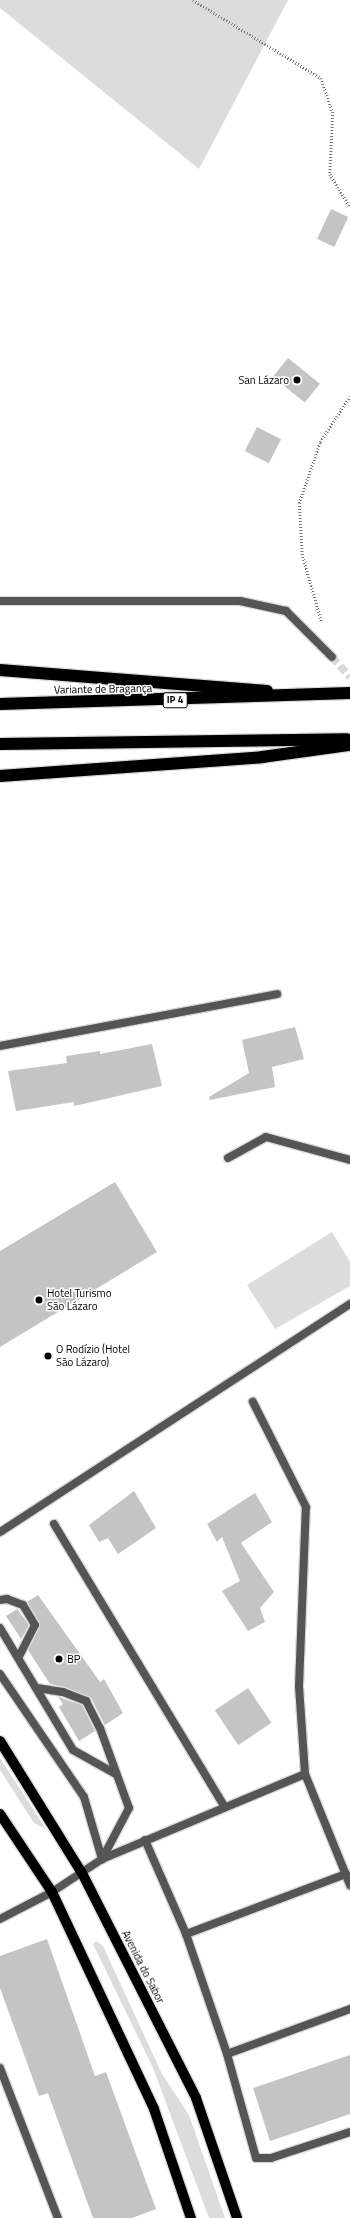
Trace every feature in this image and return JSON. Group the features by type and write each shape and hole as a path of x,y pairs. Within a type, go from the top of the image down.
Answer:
{"highway":[{"path":"0,670 326,696"},
{"name":"Variante de Bragança","path":"0,704 326,696 350,693"},
{"path":"0,744 350,739"},
{"path":"0,776 262,757 350,745"}],"main road":[{"name":"Avenida do Sabor","path":"0,1741 82,1873 196,2098 237,2218"},
{"path":"0,1814 52,1892 154,2109 191,2218"}],"street":[{"path":"0,601 240,602 286,611 332,657"},
{"path":"0,1046 277,994"},
{"path":"228,1158 266,1137 350,1160"},
{"path":"0,1532 350,1304"},
{"path":"253,1402 306,1507 299,1686 305,1774 350,1885"},
{"path":"54,1524 225,1807"},
{"path":"0,1600 7,1598 23,1605 35,1625 18,1658"},
{"path":"0,1628 73,1750 116,1774"},
{"path":"0,1674 84,1796 102,1859"},
{"path":"37,1688 63,1692 86,1701 100,1728 130,1808 102,1859"},
{"path":"0,1919 52,1892 102,1859 305,1774"},
{"path":"145,1840 186,1934 227,2054 256,2158 271,2158 350,2132"},
{"path":"186,1934 346,1874"},
{"path":"227,2054 350,2009"},
{"path":"0,2068 58,2218"}],"path":[{"path":"193,0 321,78 334,112 330,174 350,207"},
{"path":"323,628 302,555 299,503 320,442 350,396"}],"shaded area":[{"path":"0,0 288,0 199,169 0,8"},
{"path":"332,1232 350,1262 350,1286 275,1329 247,1285"},
{"path":"0,1758 46,1829 34,1823 0,1770"},
{"path":"96,1941 103,1946 162,2074 189,2115 225,2218 209,2218 153,2068 93,1944"}],"building":[{"path":"331,209 348,217 334,247 317,239"},
{"name":"San Lázaro","path":"288,358 320,384 305,402 273,377"},
{"path":"257,427 281,439 269,463 245,451"},
{"path":"295,1027 304,1059 272,1067 275,1087 210,1100 209,1097 249,1073 242,1040"},
{"path":"152,1044 162,1086 74,1106 74,1102 16,1111 8,1071 67,1063 66,1056 100,1051 100,1054"},
{"name":"Hotel Turismo São Lázaro","path":"115,1182 157,1252 0,1347 0,1251"},
{"path":"134,1491 156,1528 118,1554 108,1538 99,1542 89,1525"},
{"path":"255,1493 272,1522 241,1543 274,1592 260,1608 265,1622 248,1631 222,1591 240,1581 222,1537 217,1542 207,1524"},
{"path":"38,1595 100,1682 104,1679 123,1713 105,1725 91,1698 65,1687 50,1684 28,1650 40,1625 27,1602"},
{"path":"17,1609 29,1625 21,1639 6,1616"},
{"path":"248,1688 271,1723 238,1745 215,1710"},
{"path":"58,1697 82,1705 95,1731 79,1741 59,1707 63,1704"},
{"path":"47,1939 95,2076 106,2072 156,2209 132,2218 93,2218 48,2093 39,2096 0,1988 0,1956"},
{"path":"350,2055 350,2114 270,2141 253,2088"}],"tunnel":[{"path":"332,657 350,677"}],"place":[{"name":"San Lázaro","path":"297,380"},
{"name":"Hotel Turismo São Lázaro","path":"39,1300"},
{"name":"O Rodízio (Hotel São Lázaro)","path":"48,1356"},
{"name":"BP","path":"59,1659"}]}
